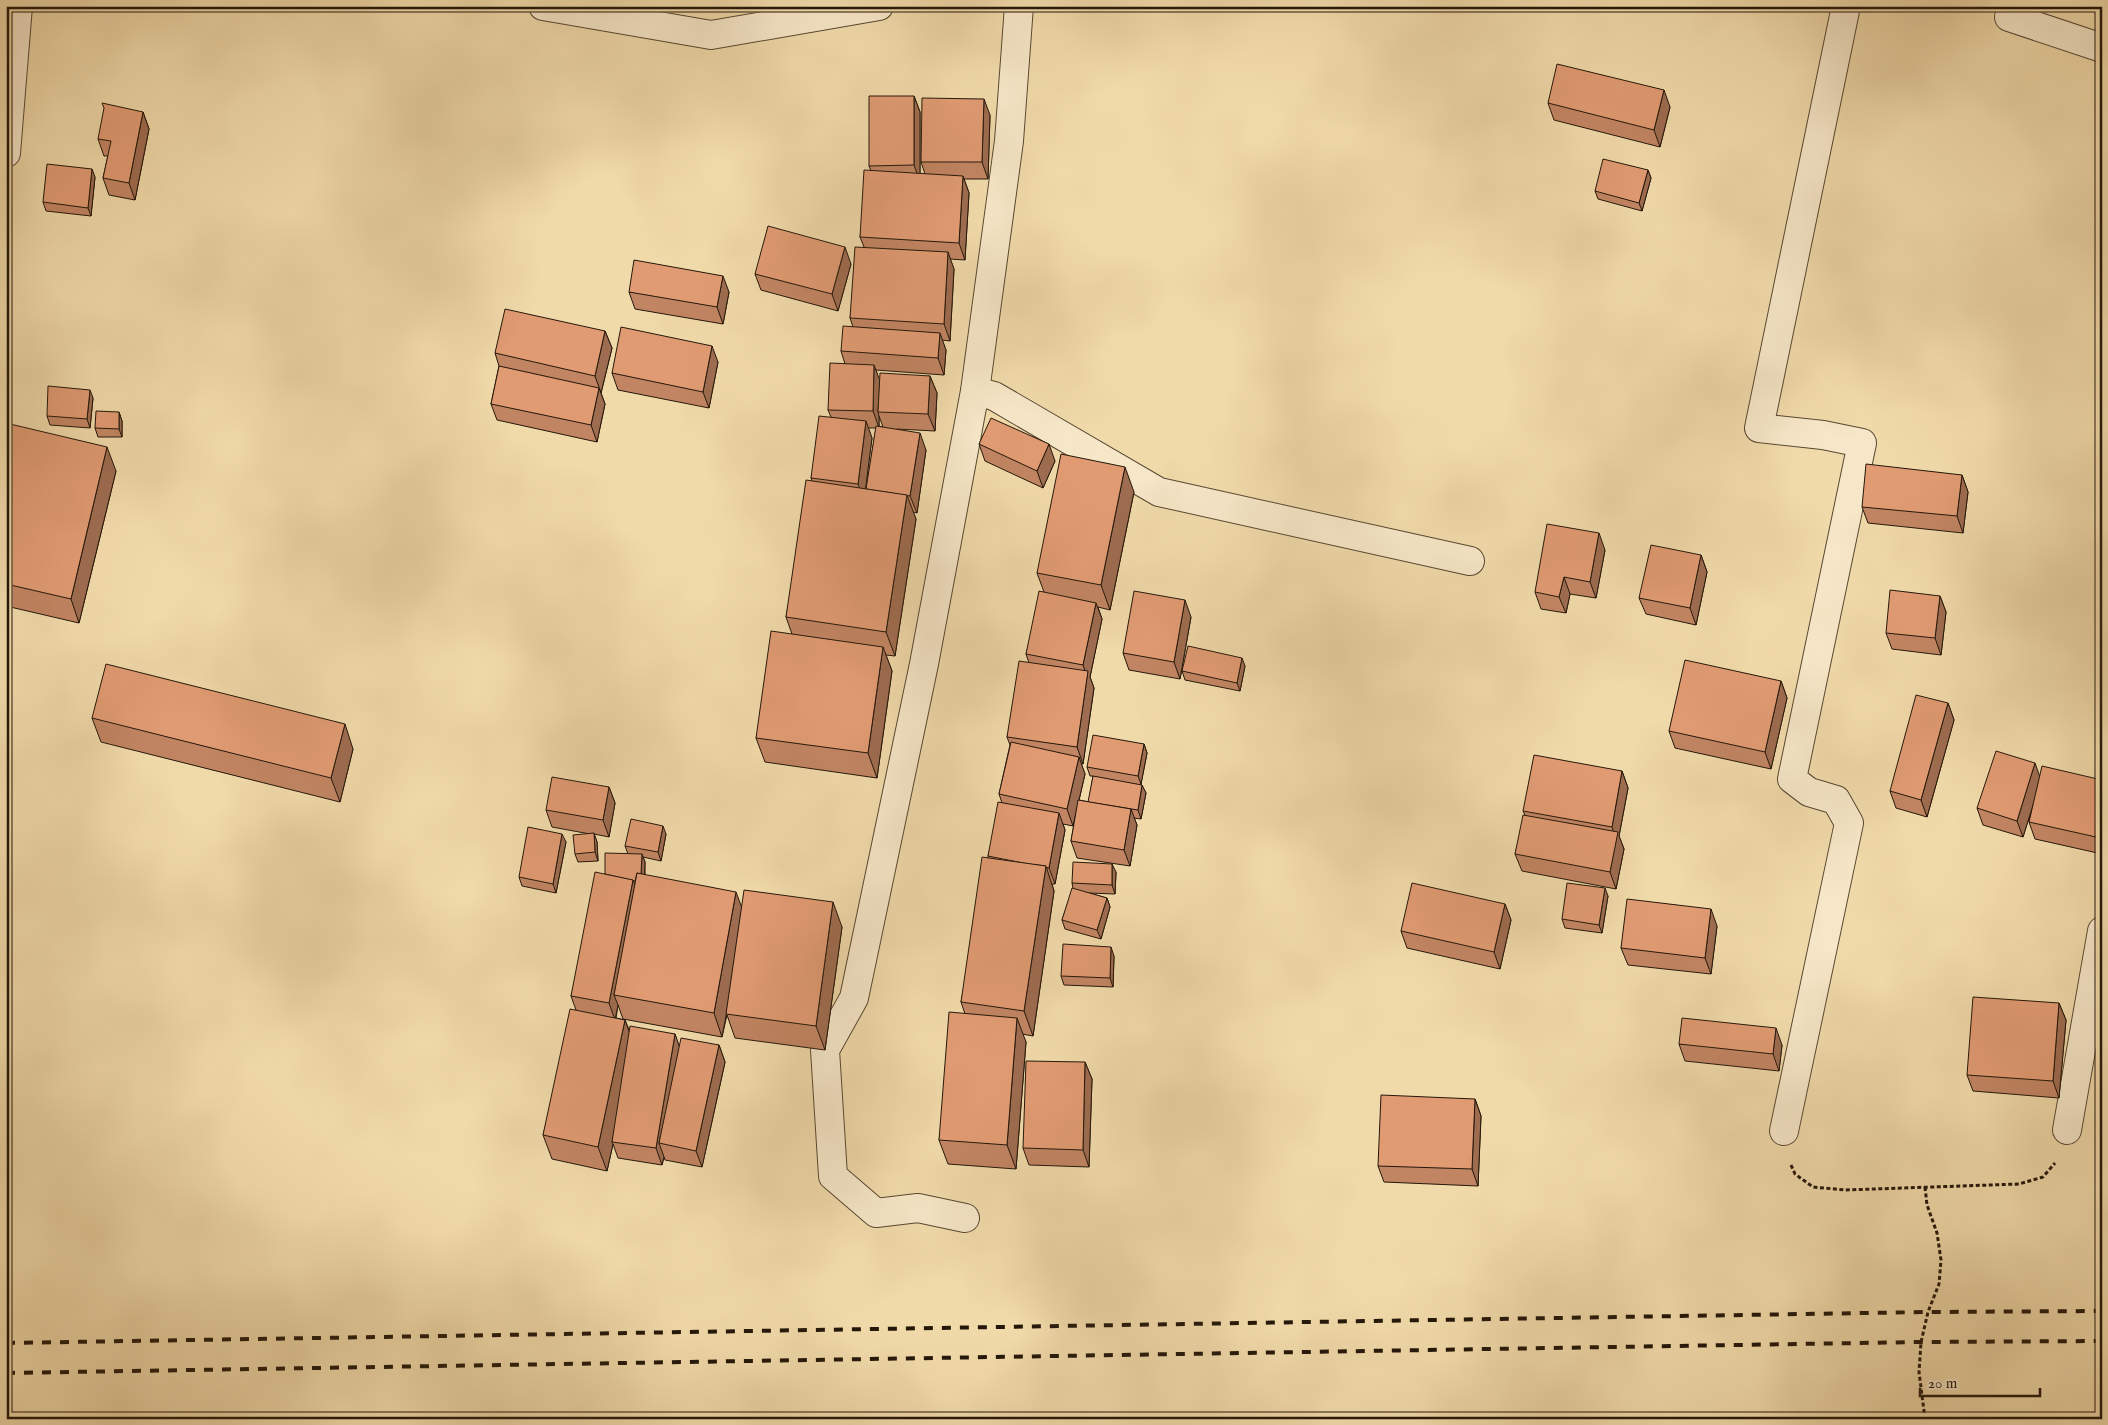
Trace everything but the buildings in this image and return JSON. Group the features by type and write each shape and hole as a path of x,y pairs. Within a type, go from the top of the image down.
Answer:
{"street":[{"path":"6,153 18,6"},
{"path":"543,6 711,35 879,6"},
{"path":"965,1218 918,1208 876,1213 833,1176 825,1050 854,998 924,664 975,391 1009,141 1019,6"},
{"path":"1784,1131 1849,823 1836,800 1810,792 1792,779 1862,443 1823,435 1759,428 1846,6"},
{"path":"2014,6 2010,17 2102,48"},
{"path":"975,391 994,396 1159,492 1470,562"},
{"path":"2067,1130 2102,931"}],"path":[{"path":"1784,1131 1784,1154 1795,1174 1813,1187 1845,1190 2019,1184 2043,1177 2061,1156 2067,1130"},
{"path":"1924,1187 1927,1205 1937,1233 1941,1260 1940,1284 1928,1312 1918,1372 1925,1419"}],"railway":[{"path":"6,1343 1928,1312 2102,1311"},
{"path":"6,1373 1921,1342 2102,1341"}]}
